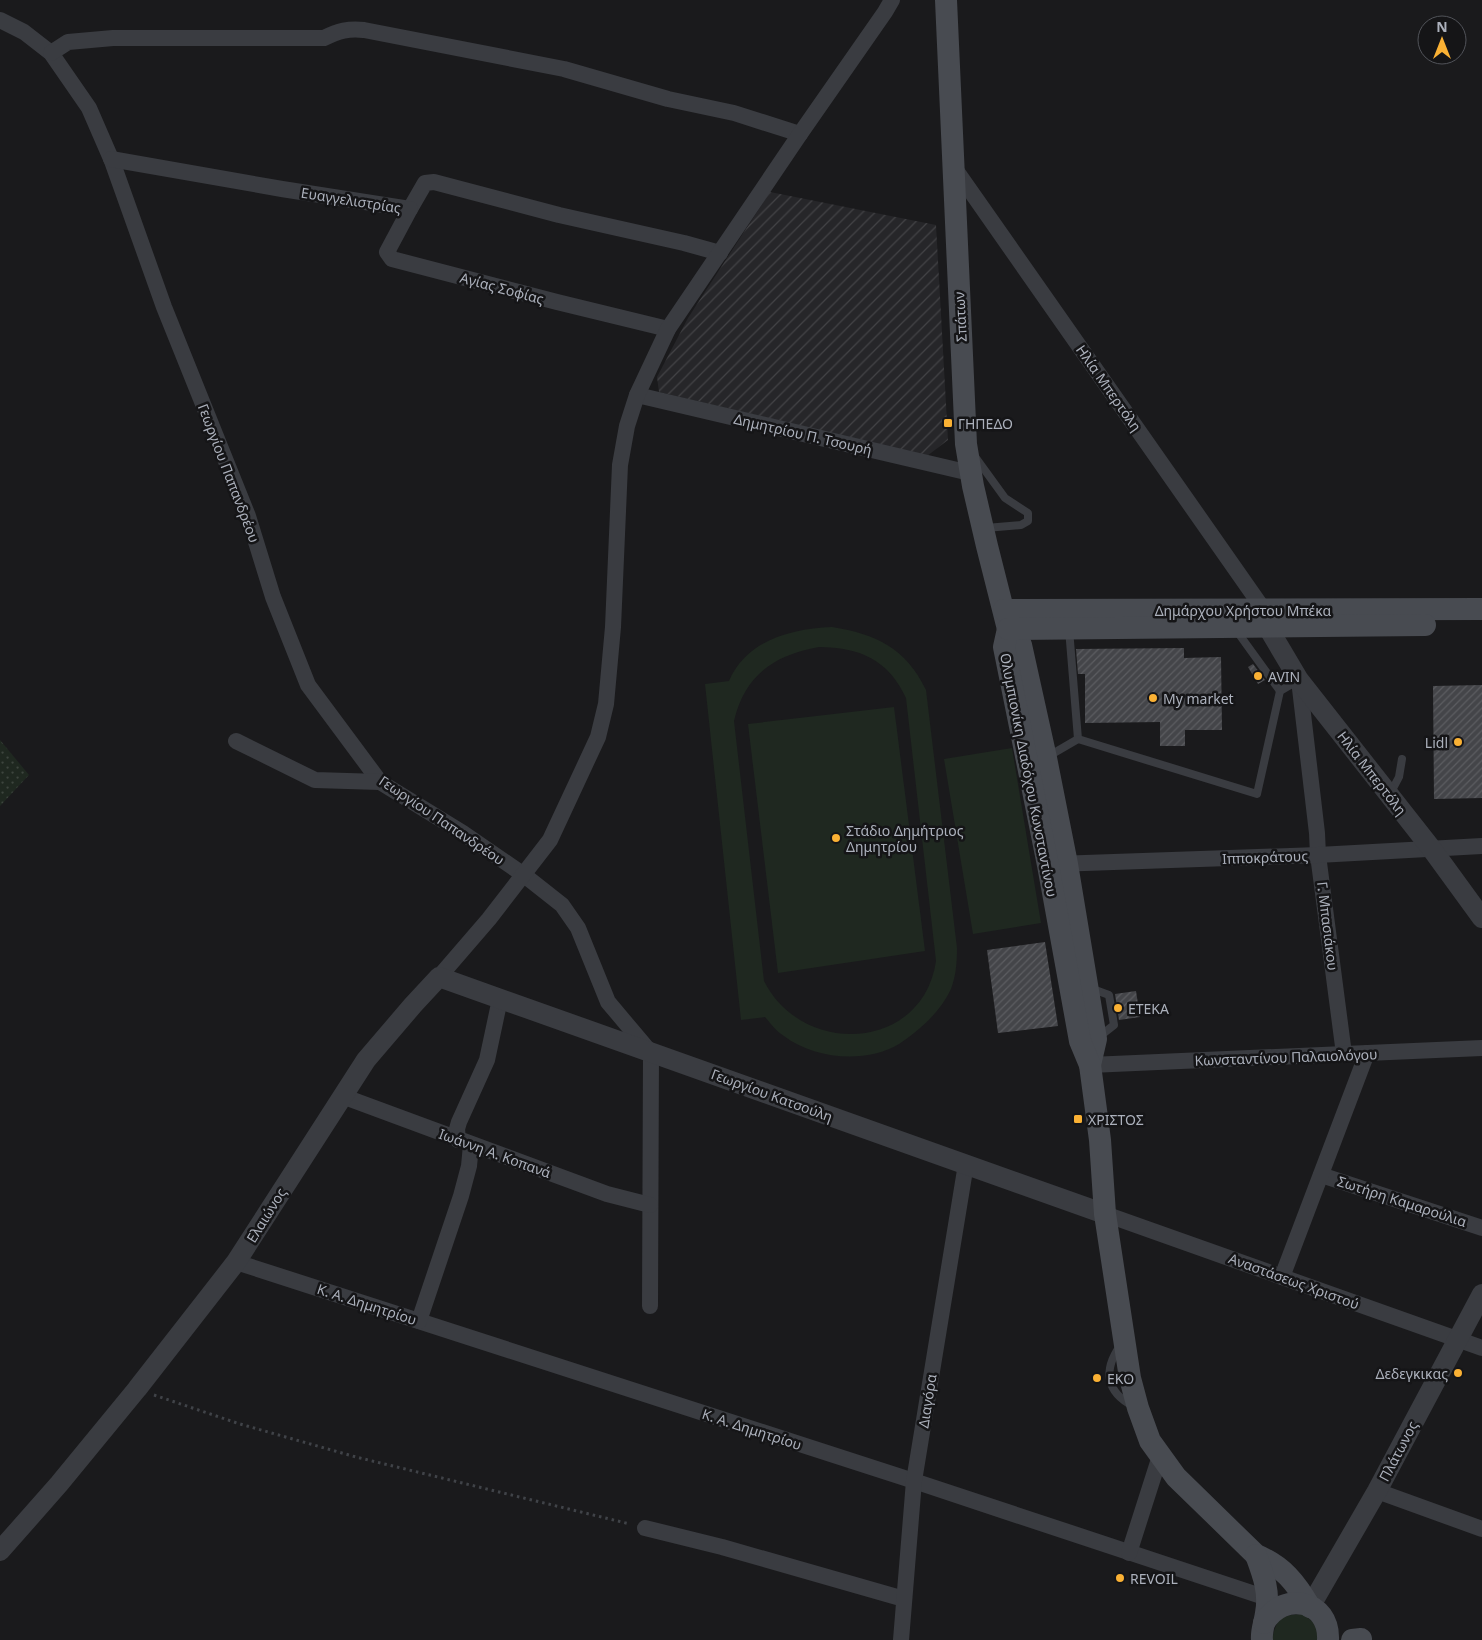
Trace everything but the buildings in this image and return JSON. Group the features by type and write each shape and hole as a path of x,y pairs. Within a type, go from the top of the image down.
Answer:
{"main road":[{"name":"Σπάτων","path":"946,0 966,444 982,528 1006,620"},
{"name":"Δημάρχου Χρήστου Μπέκα","path":"1006,620 1265,618 1482,609"},
{"name":"Δημάρχου Χρήστου Μπέκα","path":"1006,620 1069,628 1234,627 1265,618 1482,624"},
{"name":"Ολυμπιονίκη Διαδόχου Κωνσταντίνου","path":"1006,620 1021,646 1046,758 1080,1041 1090,1065 1100,1140 1105,1214 1130,1378 1138,1408 1150,1441 1176,1477 1259,1563 1271,1562 1306,1602"},
{"name":"Ολυμπιονίκη Διαδόχου Κωνσταντίνου","path":"1006,620 1004,647 1088,988 1096,1039 1090,1065"},
{"path":"1259,1563 1265,1580 1267,1598 1263,1632"},
{"path":"1263,1632 1272,1612 1277,1608 1284,1605 1306,1602 1327,1628 1328,1640"}],"street":[{"name":"Ελαιώνος","path":"0,1551 59,1484 137,1389 236,1262 366,1060 489,919 550,840 598,737 606,704 613,627 620,465 627,426 637,395 668,329 892,0"},
{"name":"Γεωργίου Παπανδρέου","path":"0,20 24,32 51,53 89,108 111,159 164,307 248,516 273,597 308,685 380,782 463,833 524,875 562,905 578,928 608,1002 651,1052"},
{"path":"51,53 68,42 113,38 324,38 350,29 364,30 564,69 668,99 734,113 800,134"},
{"name":"Ευαγγελιστρίας","path":"111,159 410,209 425,183 434,182 559,215 720,253"},
{"name":"Ηλία Μπερτόλη","path":"953,166 1265,618 1299,680 1431,848 1482,918"},
{"name":"Αγίας Σοφίας","path":"410,209 387,252 392,259 668,329"},
{"name":"Δημητρίου Π. Τσουρή","path":"637,395 970,473"},
{"name":"Γ. Μπασιάκου","path":"1299,680 1318,855 1344,1054"},
{"path":"236,740 315,780 380,782"},
{"name":"Ιπποκράτους","path":"1058,864 1318,855 1482,846"},
{"name":"Γεωργίου Κατσούλη","path":"439,977 1105,1214"},
{"path":"419,1321 461,1196 469,1166 465,1142 457,1130 487,1060 500,999"},
{"name":"Κωνσταντίνου Παλαιολόγου","path":"1090,1065 1482,1048"},
{"path":"650,1306 651,1052"},
{"path":"1282,1277 1367,1053"},
{"name":"Ιωάννη Α. Κοπανά","path":"342,1096 607,1194 650,1205"},
{"name":"Διαγόρα","path":"901,1640 914,1481 966,1164"},
{"name":"Σωτήρη Καμαρούλια","path":"1321,1175 1482,1228"},
{"name":"Αναστάσεως Χριστού","path":"1105,1214 1482,1348"},
{"name":"Κ. Α. Δημητρίου","path":"236,1262 914,1481 1267,1598"},
{"name":"Πλάτωνος","path":"1306,1602 1377,1491 1482,1294"},
{"path":"1129,1553 1160,1456"},
{"path":"1377,1491 1482,1529"},
{"path":"645,1528 722,1547 904,1599"},
{"path":"1306,1602 1334,1627 1359,1640"}],"lane":[{"path":"966,444 1005,498 1028,513 1028,521 1021,525 982,528"},
{"path":"1234,627 1280,691"},
{"path":"1069,628 1078,740"},
{"path":"1046,758 1078,740 1257,794 1280,691 1299,680"},
{"path":"1390,795 1399,777 1402,759"}],"path":[{"path":"137,1389 240,1424 356,1457 645,1528"}],"shaded area":[{"path":"770,192 936,225 948,440 927,456 659,392 657,377 688,318"},
{"path":"832,627 848,630 888,645 909,663 926,690 957,948 956,969 951,989 934,1015 899,1044 886,1050 856,1056 825,1054 796,1044 781,1034 765,1017 741,1020 705,684 729,681 737,667 758,646 786,634","holes":["819,647 860,653 882,665 891,674 906,698 936,961 926,991 909,1013 886,1027 860,1034 832,1032 806,1023 782,1006 764,981 734,721 746,691 754,679 764,670 788,655"]},
{"name":"Στάδιο Δημήτριος Δημητρίου","path":"894,707 925,951 778,973 748,724"},
{"path":"0,740 29,775 0,806"},
{"path":"1012,748 1041,923 973,934 944,759"},
{"path":"1302,1614 1315,1623 1319,1640 1272,1640 1275,1627 1284,1617"}],"place":[{"name":"ΓΗΠΕΔΟ","path":"948,423"},
{"name":"AVIN","path":"1258,676"},
{"name":"My market","path":"1153,698"},
{"name":"Lidl","path":"1458,742"},
{"name":"Στάδιο Δημήτριος Δημητρίου","path":"836,838"},
{"name":"ΕΤΕΚΑ","path":"1118,1008"},
{"name":"ΧΡΙΣΤΟΣ","path":"1078,1119"},
{"name":"Δεδεγκικας","path":"1458,1373"},
{"name":"EKO","path":"1097,1378"},
{"name":"REVOIL","path":"1120,1578"}]}
